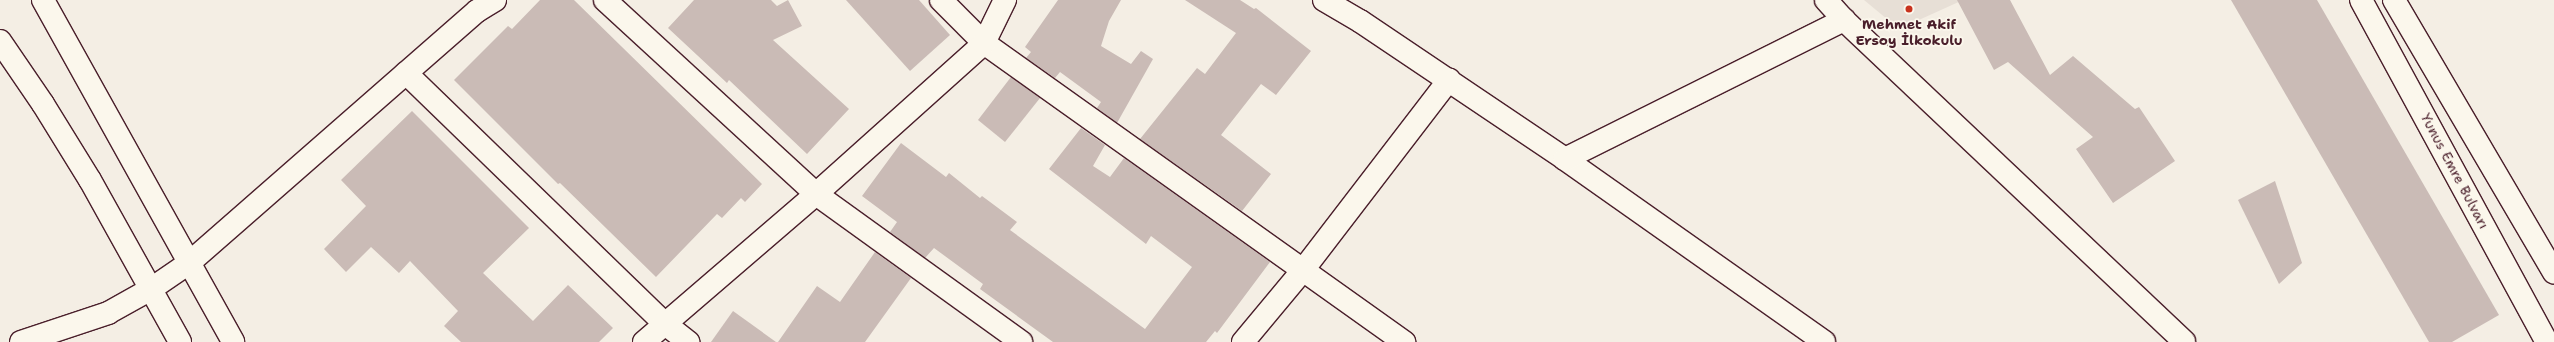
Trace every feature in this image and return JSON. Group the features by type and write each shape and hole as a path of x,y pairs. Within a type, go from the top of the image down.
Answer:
{"street":[{"path":"43,0 233,342"},
{"path":"21,342 108,313 151,289 189,262 478,11 495,0"},
{"path":"605,0 816,194 1021,342"},
{"path":"941,0 984,43 1404,342"},
{"path":"644,342 664,323 816,194 984,43 1005,0"},
{"path":"1324,0 1360,21 1565,159 1824,342"},
{"path":"1826,0 1844,20 2184,342"},
{"name":"Yunus Emre Bulvarı","path":"2361,0 2547,342"},
{"path":"2394,0 2554,273"},
{"path":"1565,159 1844,20"},
{"path":"0,41 43,104 90,180 180,342"},
{"path":"406,73 664,323 688,342"},
{"path":"1243,342 1303,270 1448,80"}],"shaded area":[{"name":"Mehmet Akif Ersoy İlkokulu","path":"1864,0 1963,0 1899,29"}],"building":[{"path":"540,0 574,0 762,184 745,202 741,198 722,218 717,214 656,277 560,183 558,184 454,80 508,26 512,29"},
{"path":"694,0 771,0 777,6 788,0 802,26 773,40 849,109 807,154 729,80 727,83 668,28"},
{"path":"846,0 919,0 950,35 910,71"},
{"path":"1058,0 1121,0 1109,21 1101,46 1131,64 1141,51 1153,59 1117,123 1097,108 1101,102 1060,72 1055,78 1026,58 1031,52 1025,47"},
{"path":"1185,0 1240,0 1254,9 1256,8 1311,51 1276,95 1261,84 1221,135 1271,174 1242,211 1140,139 1197,68 1205,74 1236,33"},
{"path":"1957,0 2010,0 2050,75 2073,56 2135,109 2139,107 2175,161 2113,203 2076,149 2093,137 2008,62 1994,70"},
{"path":"2231,0 2317,0 2499,315 2452,342 2429,342"},
{"path":"1011,77 1040,98 1005,142 978,120"},
{"path":"412,111 529,228 483,273 533,321 568,285 613,328 599,342 461,342 444,326 458,311 410,261 399,273 371,247 346,272 324,249 366,206 341,180"},
{"path":"1081,128 1105,145 1093,166 1110,177 1124,158 1270,262 1217,333 1215,331 1206,342 1053,342 980,289 983,284 934,248 925,258 890,232 897,222 862,196 901,143 946,177 949,173 980,198 982,196 1017,222 1010,230 1145,329 1192,267 1151,236 1146,244 1049,169"},
{"path":"2275,181 2302,263 2279,284 2238,200"},
{"path":"875,252 911,278 865,342 778,342 817,286 840,302"},
{"path":"733,311 776,342 711,342"}],"place":[{"name":"Mehmet Akif Ersoy İlkokulu","path":"1909,9"}]}
